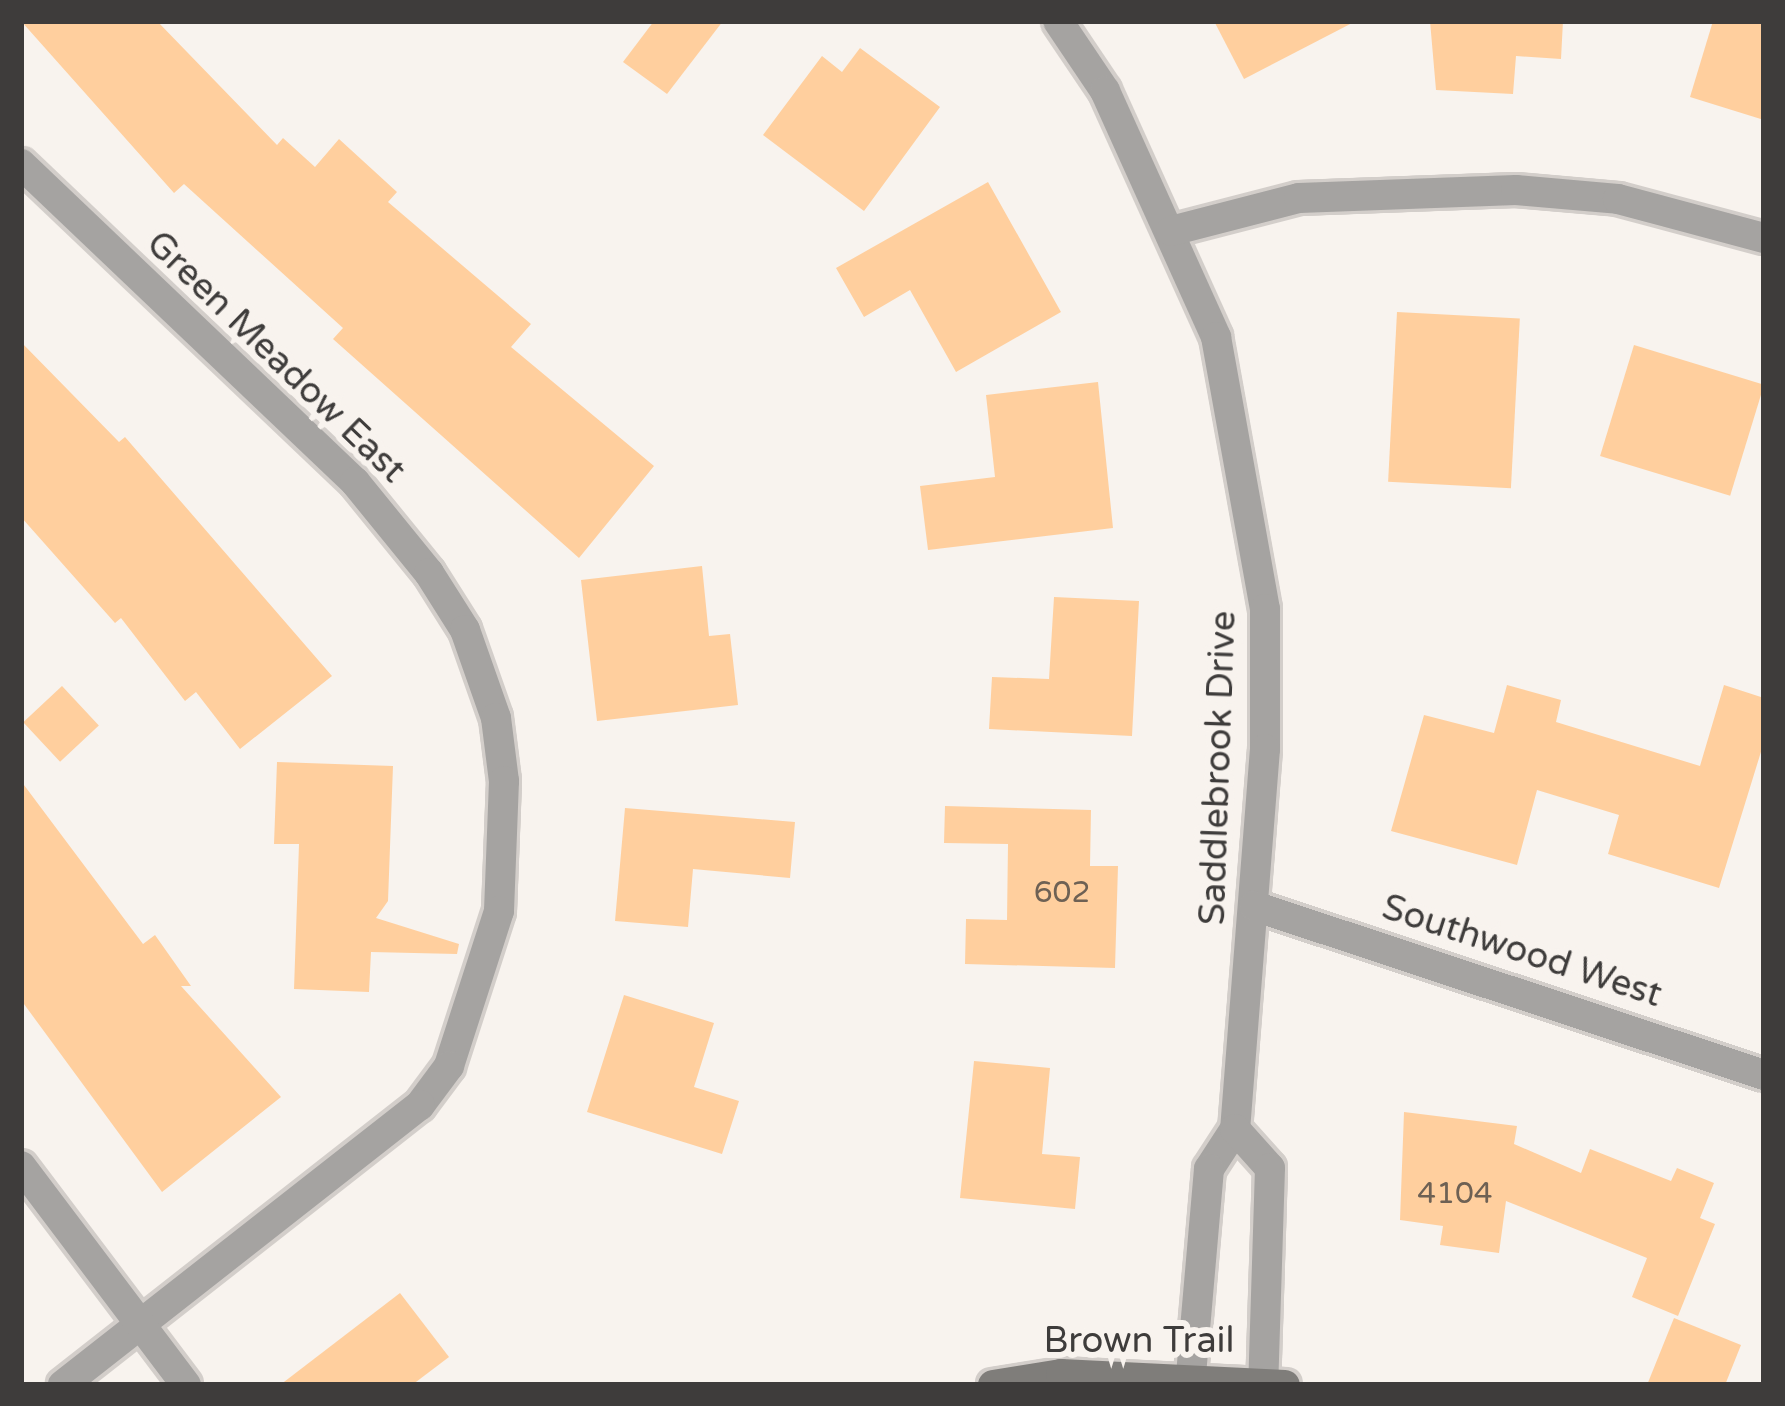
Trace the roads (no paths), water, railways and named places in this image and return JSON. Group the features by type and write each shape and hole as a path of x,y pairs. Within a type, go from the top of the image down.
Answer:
{"street":[{"name":"Saddlebrook Drive","path":"1058,21 1105,91 1216,337 1240,426 1265,609 1254,906 1235,1129 1209,1169 1190,1380"},
{"name":"Green Meadow East","path":"21,164 355,482 429,573 465,630 496,718 504,781 499,911 449,1066 420,1105 63,1385"},
{"path":"1172,231 1299,198 1516,190 1618,200 1764,238"},
{"name":"Southwood West","path":"1254,906 1563,1001 1764,1075"},
{"path":"1235,1129 1270,1168 1270,1384"},
{"path":"21,1166 186,1385"},
{"name":"Brown Trail","path":"993,1385 1061,1374 1270,1384"}]}
